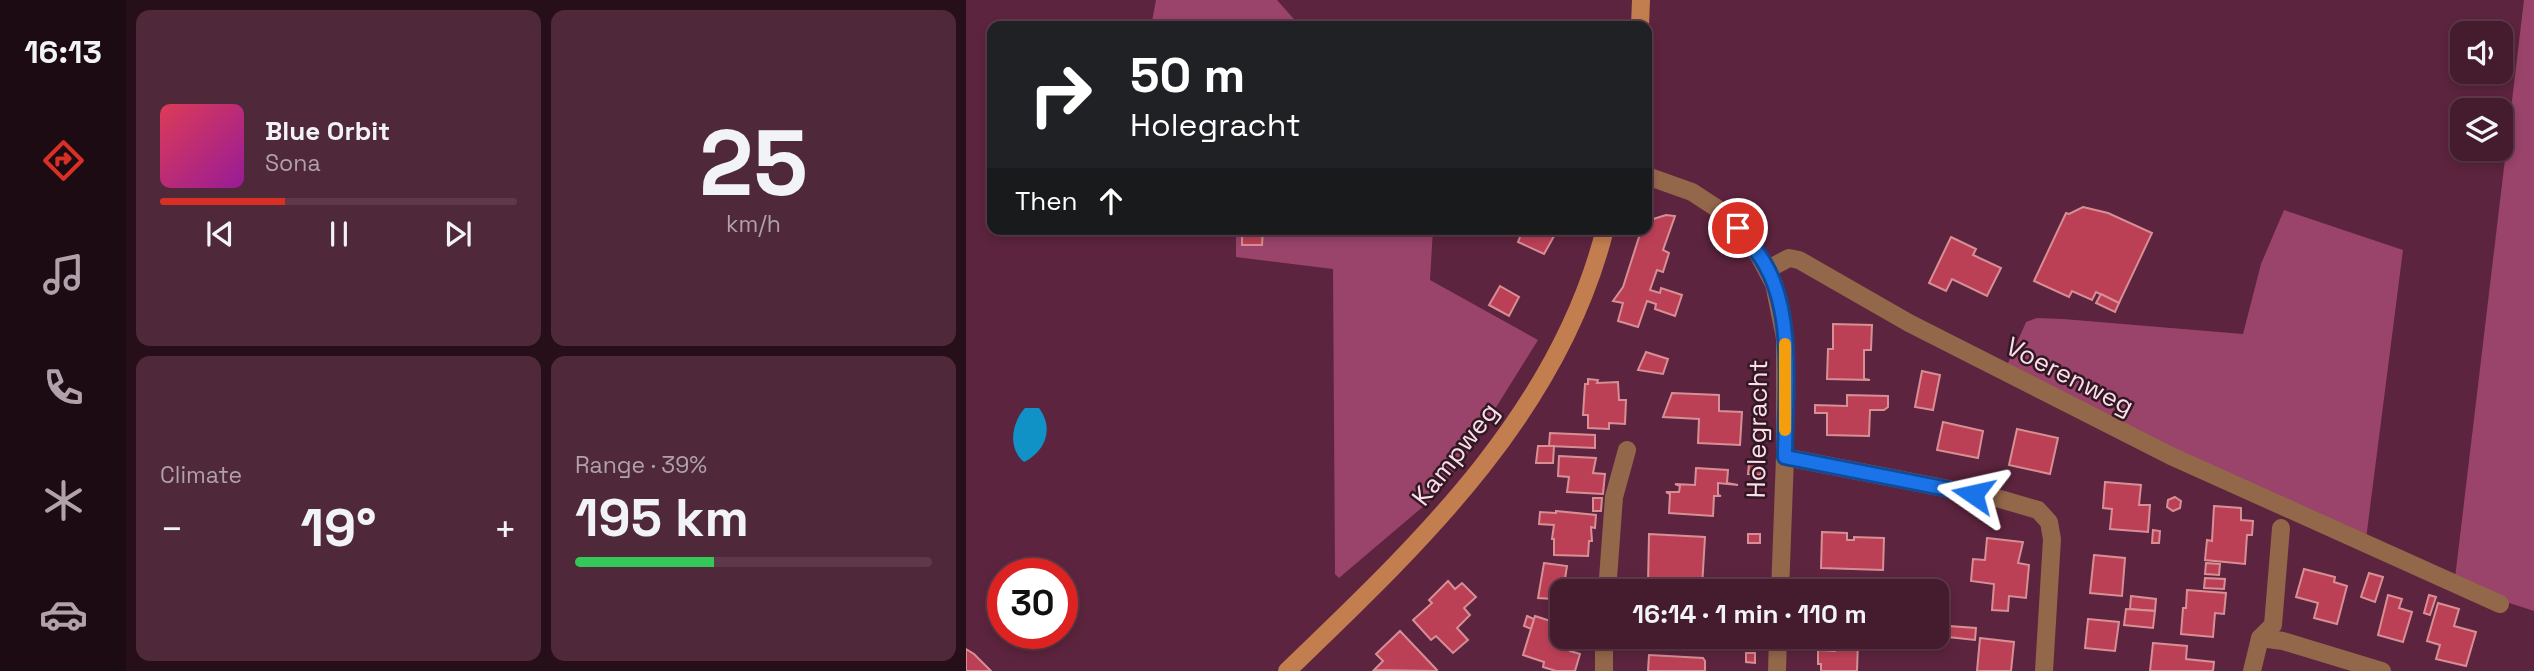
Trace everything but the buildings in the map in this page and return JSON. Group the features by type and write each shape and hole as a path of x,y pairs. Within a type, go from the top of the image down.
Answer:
{"main road":[{"path":"1640,21 1641,0"},
{"name":"Kampweg","path":"1287,671 1432,528 1498,446 1524,408 1574,316 1590,279 1603,235"}],"street":[{"path":"1652,178 1692,192 1721,211 1747,239 1768,269"},
{"name":"Voerenweg","path":"1768,269 1783,260 1799,260 1909,323 2160,451 2500,604"},
{"name":"Holegracht","path":"1768,269 1785,338 1785,457 1780,579"},
{"path":"1607,579 1614,497 1627,450"},
{"path":"1785,457 2000,499 2038,510 2049,522 2052,539 2044,671"},
{"path":"2252,671 2260,638 2273,625 2281,528"},
{"path":"2260,638 2283,641 2382,671"},
{"path":"1604,649 1604,671"},
{"path":"1777,671 1778,649"}],"shaded area":[{"path":"1156,0 1277,0 1296,21 1152,21"},
{"path":"2524,0 2534,0 2534,611 2497,599 2455,578 2505,161 2513,161 2512,98"},
{"path":"2284,210 2403,250 2366,539 2005,370 2026,322 2037,318 2243,334 2261,264"},
{"path":"1236,235 1433,235 1430,280 1538,340 1467,454 1432,499 1339,578 1335,574 1333,269 1236,257"}],"water":[{"path":"1025,408 1039,408 1047,431 1038,452 1024,462 1015,450 1013,435 1017,420"}],"slow traffic":[{"path":"1785,344 1785,430"}],"route":[{"path":"1738,228 1768,269 1782,317 1785,338 1785,457 1973,494"}]}
